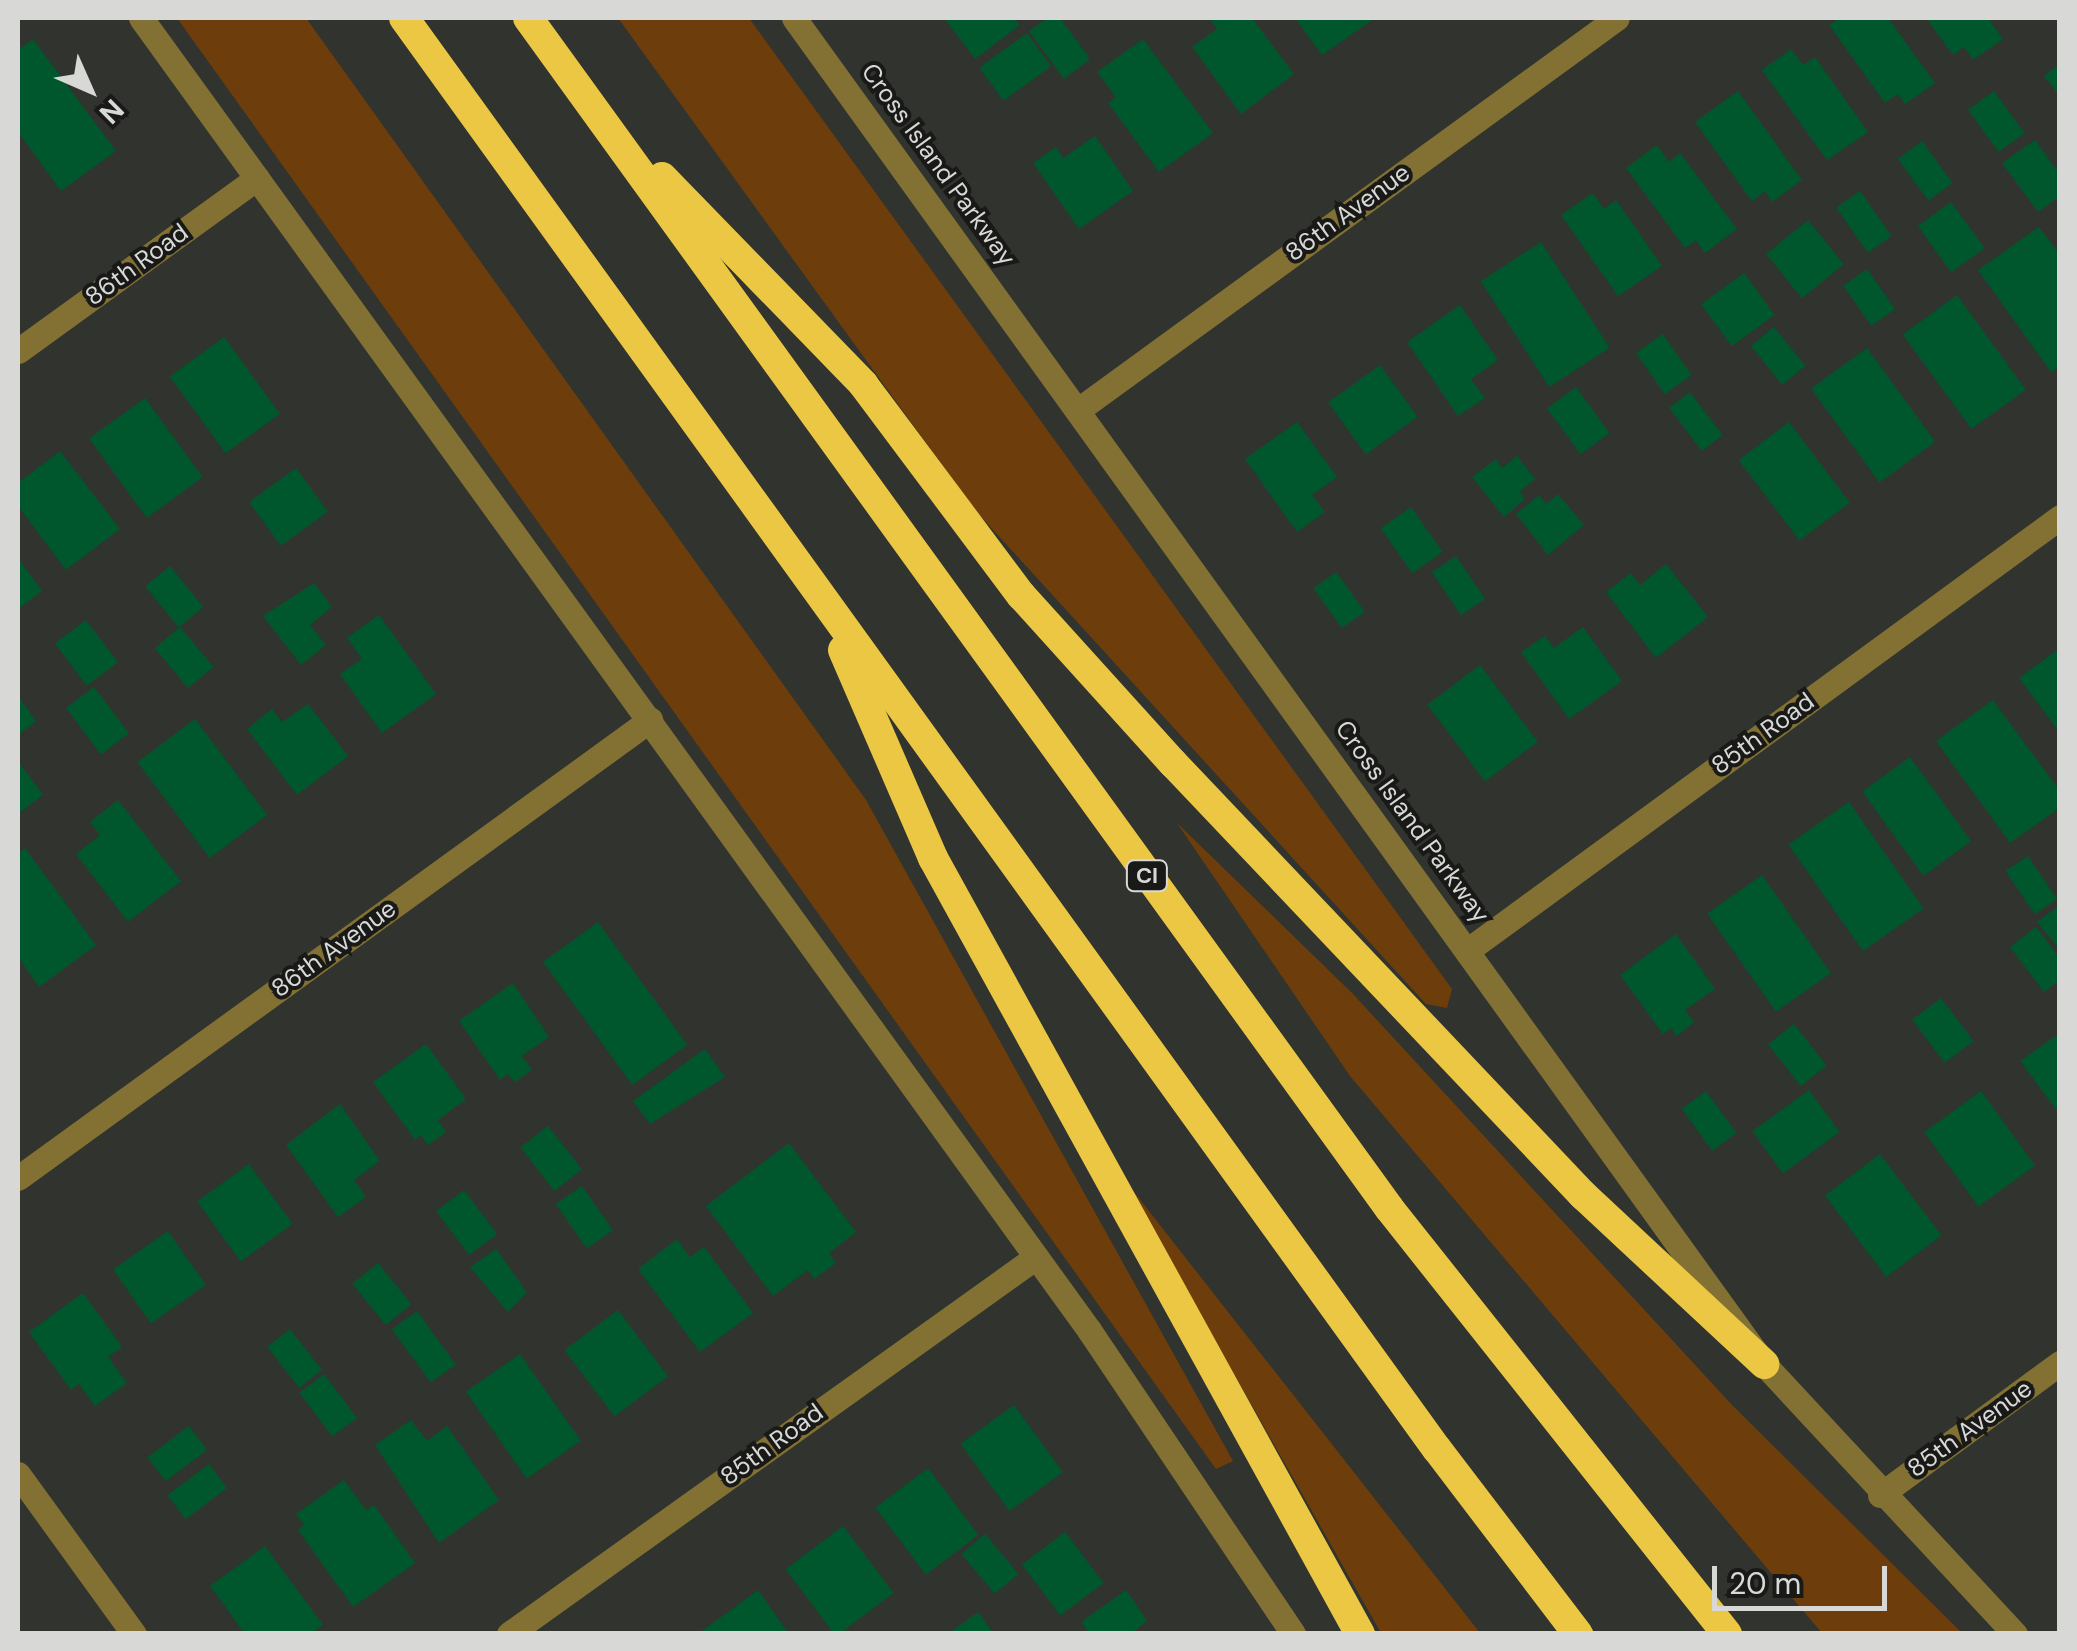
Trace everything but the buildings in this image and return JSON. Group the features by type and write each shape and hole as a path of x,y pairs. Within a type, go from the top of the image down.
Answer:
{"highway":[{"path":"404,18 1437,1449 1578,1634"},
{"name":"CI","path":"528,18 1377,1192 1727,1634"},
{"path":"589,102 863,384 1021,595 1185,776 1584,1195 1764,1364"},
{"path":"816,588 933,858 1360,1634"}],"street":[{"path":"141,18 1036,1258 1293,1634"},
{"name":"Cross Island Parkway","path":"794,18 1764,1364 1880,1495 2015,1634"},
{"name":"86th Avenue","path":"1078,410 1617,18"},
{"name":"86th Road","path":"18,352 257,178"},
{"name":"85th Road","path":"1468,950 2060,517"},
{"name":"86th Avenue","path":"18,1178 650,720"},
{"name":"85th Road","path":"509,1634 1036,1258"},
{"name":"85th Avenue","path":"1880,1495 2060,1363"},
{"path":"18,1474 134,1634"}],"shaded area":[{"path":"177,18 306,18 866,800 1233,1461 1216,1469"},
{"path":"618,18 749,18 1452,989 1447,1008 1426,1004 974,509"},
{"path":"1177,823 1353,994 1733,1406 1962,1633 1822,1633 1350,1076"},
{"path":"1123,1178 1480,1633 1381,1633"}]}
